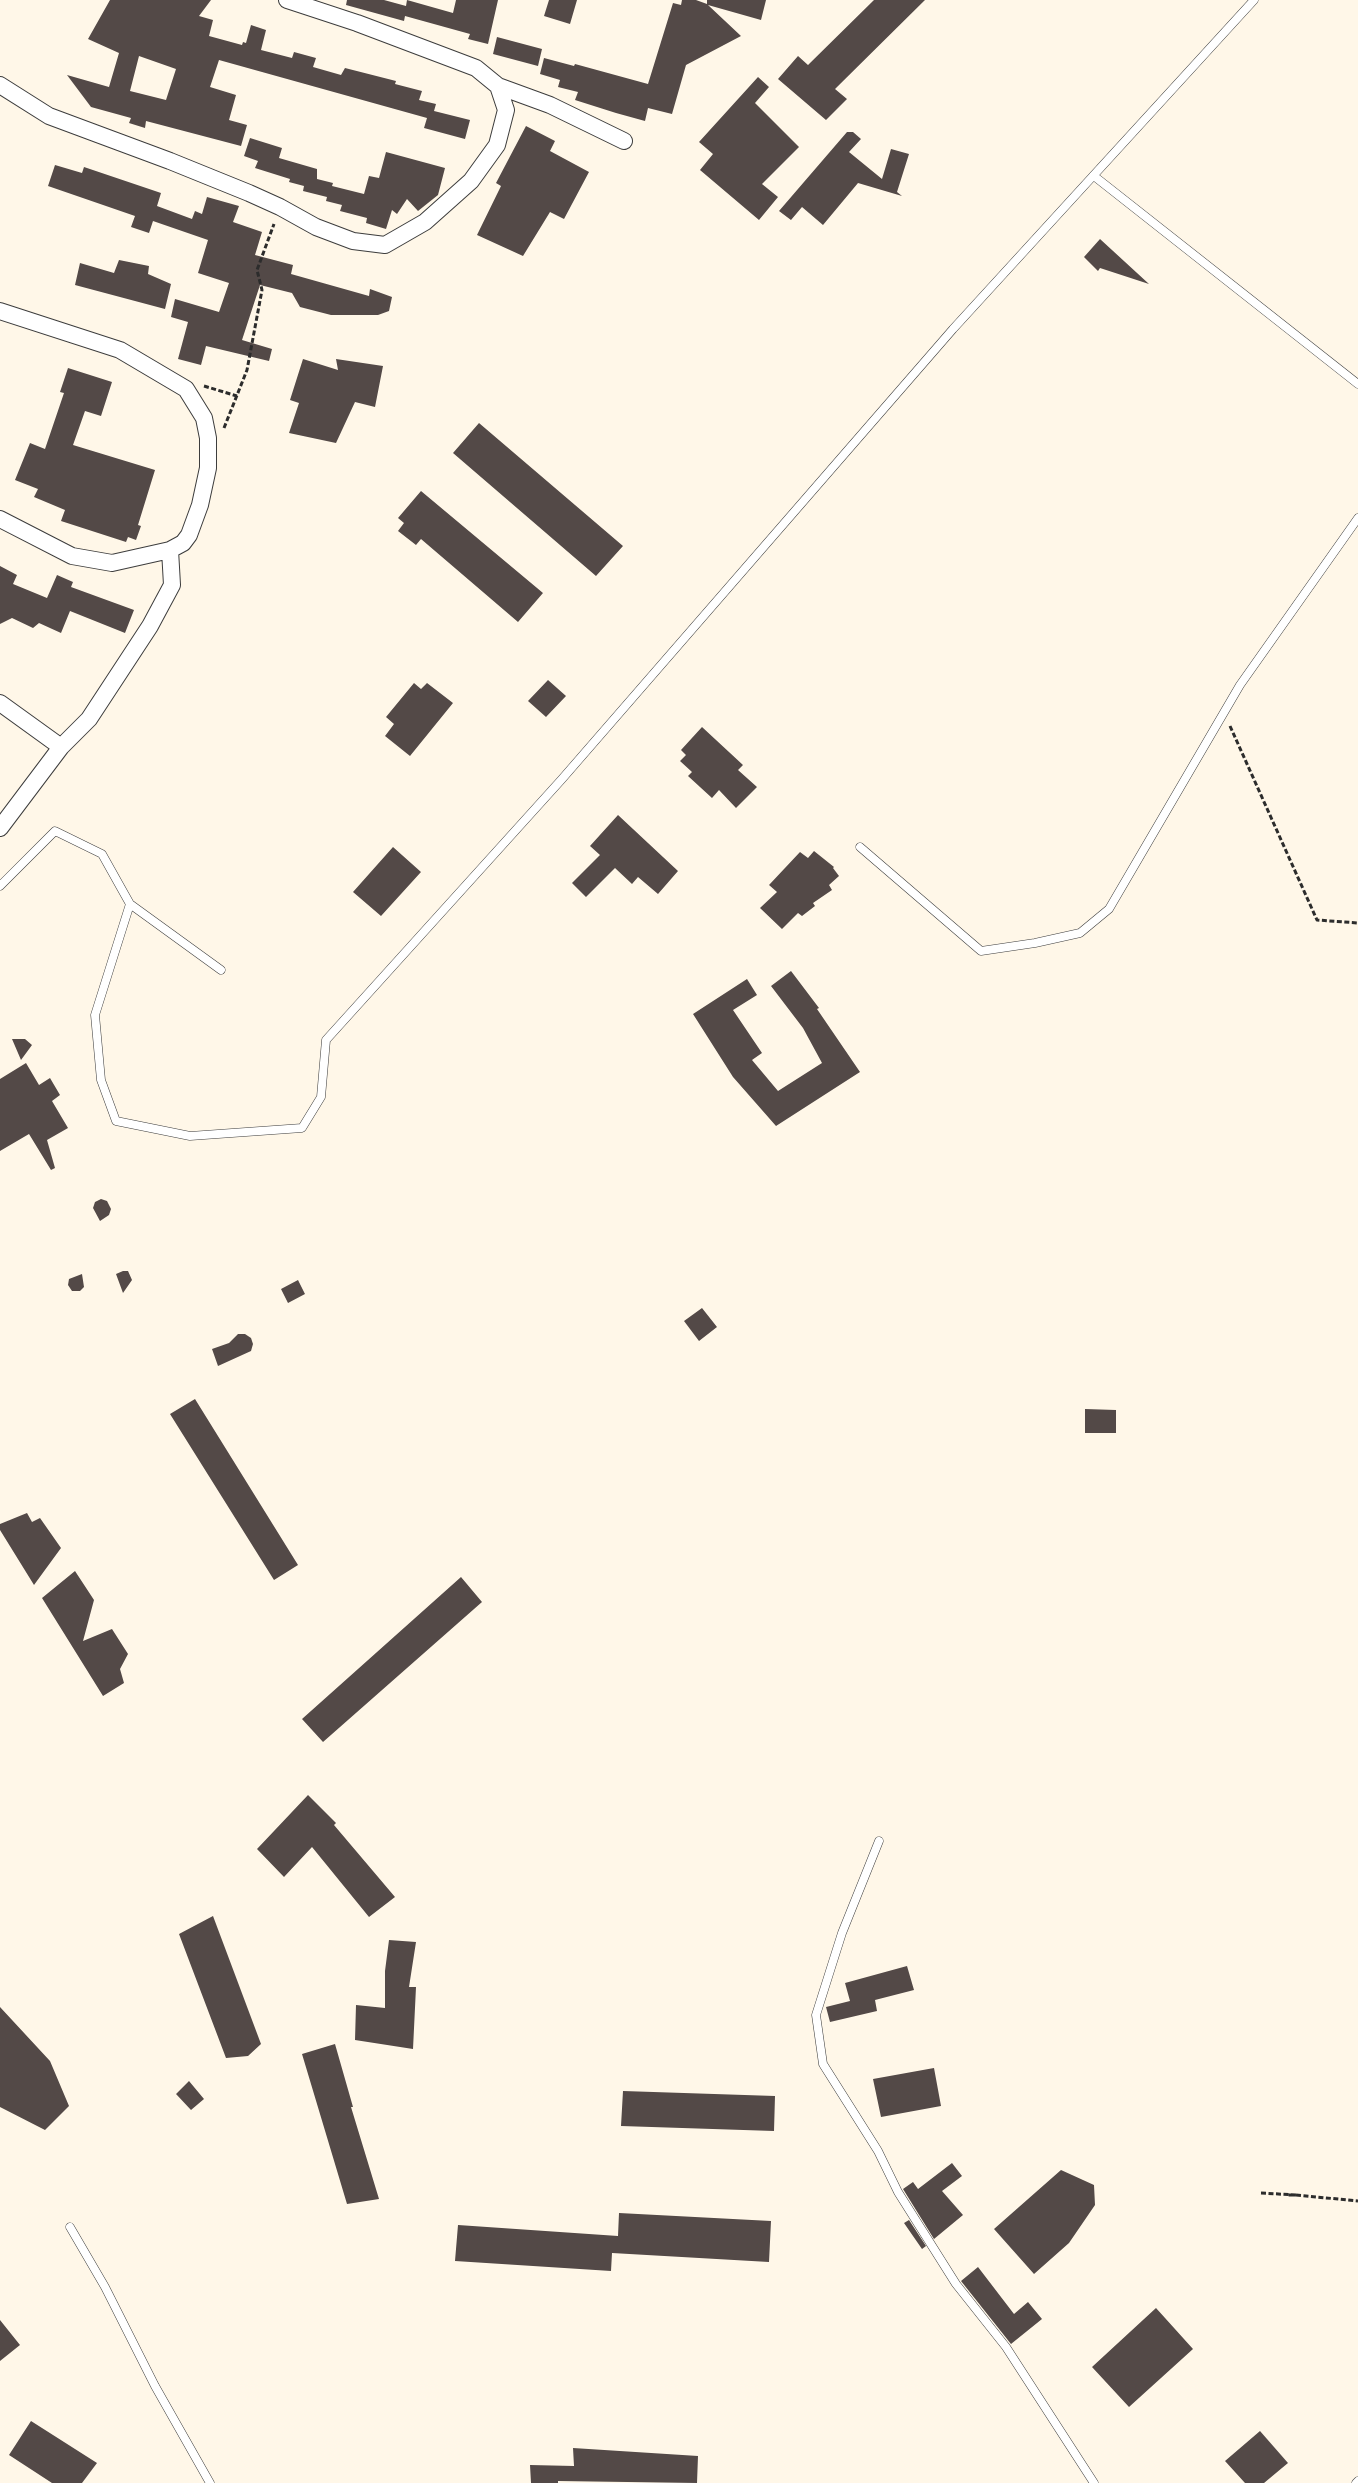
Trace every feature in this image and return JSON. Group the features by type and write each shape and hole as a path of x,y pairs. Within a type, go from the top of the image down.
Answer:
{"street":[{"path":"287,0 357,22 476,68 498,86 550,105 624,141"},
{"path":"0,85 49,116 170,161 280,207 316,227 353,242 385,245 425,222 471,181 497,145 506,110 498,86"},
{"path":"0,311 120,350 186,389 204,418 208,438 208,468 200,504 189,535 183,542 170,550 112,563 72,556 0,519"},
{"path":"0,828 61,746 89,719 154,618 172,585 170,550"},
{"path":"0,702 61,746"}],"lane":[{"path":"130,904 95,1015 102,1080 116,1121 190,1136 302,1128 321,1097 326,1040 562,779 953,329 1254,0"},
{"path":"1094,176 1358,384"},
{"path":"860,847 981,951 1035,944 1080,933 1109,910 1240,685 1317,573 1358,518"},
{"path":"0,886 54,830 102,854 130,904 221,970"},
{"path":"879,1841 842,1933 816,2015 823,2064 878,2151 898,2192 956,2284 1006,2347 1094,2483"},
{"path":"70,2227 105,2288 154,2386 210,2483"}],"path":[{"path":"223,432 247,370 262,290 257,270 280,207"},
{"path":"186,389 203,385 237,396"},
{"path":"1224,712 1316,920 1358,922"},
{"path":"1261,2193 1358,2201"},
{"path":"1286,2195 1296,2195"}],"building":[{"path":"110,0 211,0 199,16 213,20 209,36 242,45 243,42 246,43 251,25 266,30 261,50 292,58 294,52 316,58 313,67 341,75 345,68 396,81 395,84 422,91 419,100 436,104 434,111 470,120 465,139 424,128 427,118 219,60 210,87 236,95 229,120 247,125 241,146 146,121 145,128 129,123 131,118 91,107 67,75 109,87 119,53 88,39","holes":["139,56 176,69 166,100 130,91"]},
{"path":"347,0 384,0 406,6 407,0 453,13 456,0 498,0 488,44 468,39 470,34 405,16 404,21 346,5"},
{"path":"549,0 577,0 570,24 544,16"},
{"path":"682,0 696,0 707,4 707,0 766,0 761,20 708,5 741,36 686,65 672,114 648,108 645,121 616,113 575,100 578,92 558,87 560,80 540,74 544,58 574,66 575,64 648,84 673,3 681,5"},
{"path":"874,0 925,0 835,89 847,99 826,120 778,79 798,56 808,65"},
{"path":"497,37 542,49 538,66 493,54"},
{"path":"758,77 769,87 755,103 799,147 762,184 778,197 759,220 700,170 713,154 699,142"},
{"path":"526,126 555,141 550,151 589,172 564,219 550,212 523,256 477,235 501,186 496,183"},
{"path":"847,132 853,132 861,139 849,152 882,179 891,149 909,154 897,192 902,196 858,183 823,225 802,207 791,220 779,211"},
{"path":"250,138 282,148 279,158 317,169 317,179 333,183 332,186 364,194 369,176 379,178 386,152 445,168 438,195 418,211 407,199 397,214 392,210 386,229 366,223 367,218 340,211 342,205 326,201 327,197 303,191 304,186 289,182 290,179 255,168 258,161 244,156"},
{"path":"55,165 82,173 84,167 161,193 157,206 192,219 195,211 202,214 207,197 239,206 233,222 262,232 255,255 293,265 291,274 369,296 370,289 392,297 389,311 378,315 331,315 300,307 292,293 260,285 242,340 272,349 269,361 206,346 201,365 178,359 188,322 171,317 175,299 219,312 229,283 198,273 208,240 153,221 149,233 131,227 135,216 48,186"},
{"path":"1100,239 1149,284 1100,268 1098,271 1084,257"},
{"path":"119,260 149,266 148,274 171,284 165,309 75,285 80,263 114,273"},
{"path":"303,359 338,370 336,359 383,366 375,407 355,402 336,443 289,433 299,403 290,400"},
{"path":"68,368 112,382 101,416 85,411 73,445 155,470 138,525 141,526 136,540 128,537 126,542 61,521 65,510 34,497 38,489 15,480 30,443 45,449 64,393 60,392"},
{"path":"479,423 623,546 596,576 453,453"},
{"path":"421,491 543,593 518,622 421,539 416,545 398,531 404,523 398,518"},
{"path":"0,566 17,575 13,584 47,598 57,575 73,582 71,587 134,610 125,633 70,611 61,633 39,623 33,628 12,618 0,624"},
{"path":"548,680 566,696 546,717 528,701"},
{"path":"414,683 421,689 427,683 453,703 410,756 385,736 394,724 386,717"},
{"path":"702,727 743,765 738,770 757,787 736,808 719,790 712,798 688,776 692,772 680,761 686,755 681,750"},
{"path":"618,815 678,871 658,894 638,877 632,884 615,868 586,897 572,883 600,855 590,846"},
{"path":"393,847 421,872 381,916 353,892"},
{"path":"814,851 834,867 839,876 829,885 832,890 813,903 815,906 802,916 798,913 782,929 760,908 777,892 769,885 800,852 808,858"},
{"path":"791,971 819,1008 817,1009 860,1072 776,1126 733,1077 693,1014 747,979 757,995 733,1010 762,1053 752,1060 778,1091 822,1063 803,1028 771,986"},
{"path":"12,1039 25,1039 32,1045 21,1060"},
{"path":"26,1063 39,1085 50,1078 60,1095 52,1101 68,1128 47,1140 55,1168 51,1170 29,1134 0,1151 0,1079"},
{"path":"101,1199 107,1201 111,1209 109,1215 100,1221 93,1208 95,1202"},
{"path":"128,1271 132,1280 123,1293 116,1274"},
{"path":"82,1274 84,1287 80,1291 72,1291 68,1285 69,1279"},
{"path":"298,1280 305,1294 288,1303 281,1289"},
{"path":"702,1308 717,1327 699,1341 684,1321"},
{"path":"238,1334 245,1334 251,1338 253,1344 251,1351 218,1366 212,1349 229,1343"},
{"path":"195,1399 298,1565 274,1580 170,1414"},
{"path":"1085,1409 1116,1410 1116,1433 1085,1433"},
{"path":"27,1513 32,1522 40,1518 61,1548 34,1585 0,1530 0,1524"},
{"path":"75,1571 94,1600 83,1641 112,1629 128,1654 120,1669 124,1683 103,1696 42,1598"},
{"path":"461,1577 482,1602 323,1742 302,1719"},
{"path":"308,1795 336,1823 334,1825 395,1897 369,1917 312,1847 284,1877 257,1849"},
{"path":"213,1916 261,2044 248,2056 226,2058 179,1934"},
{"path":"389,1940 416,1942 409,1987 416,1987 413,2049 355,2040 356,2005 385,2008 385,1971"},
{"path":"907,1966 914,1990 875,2000 877,2011 830,2022 826,2007 850,2001 845,1983"},
{"path":"0,2007 50,2061 69,2106 45,2130 0,2107"},
{"path":"335,2044 353,2107 351,2107 379,2199 347,2204 302,2054"},
{"path":"934,2068 941,2106 881,2117 873,2079"},
{"path":"189,2081 204,2099 191,2110 176,2094"},
{"path":"623,2091 775,2096 774,2131 621,2126"},
{"path":"952,2163 962,2176 942,2191 963,2215 934,2239 903,2189 913,2182 918,2189"},
{"path":"1061,2170 1094,2185 1095,2205 1069,2243 1034,2274 994,2229"},
{"path":"619,2213 771,2221 769,2262 612,2253 611,2271 455,2261 458,2225 618,2236"},
{"path":"909,2220 926,2246 922,2249 904,2223"},
{"path":"978,2267 1014,2314 1028,2302 1042,2319 1011,2344 961,2281"},
{"path":"1156,2308 1193,2349 1129,2407 1092,2367"},
{"path":"0,2320 20,2345 0,2361"},
{"path":"31,2421 97,2463 82,2483 52,2483 9,2455"},
{"path":"1260,2431 1288,2463 1264,2483 1245,2483 1225,2461"},
{"path":"573,2448 698,2456 697,2483 558,2481 558,2483 531,2483 530,2465 574,2466"}]}
